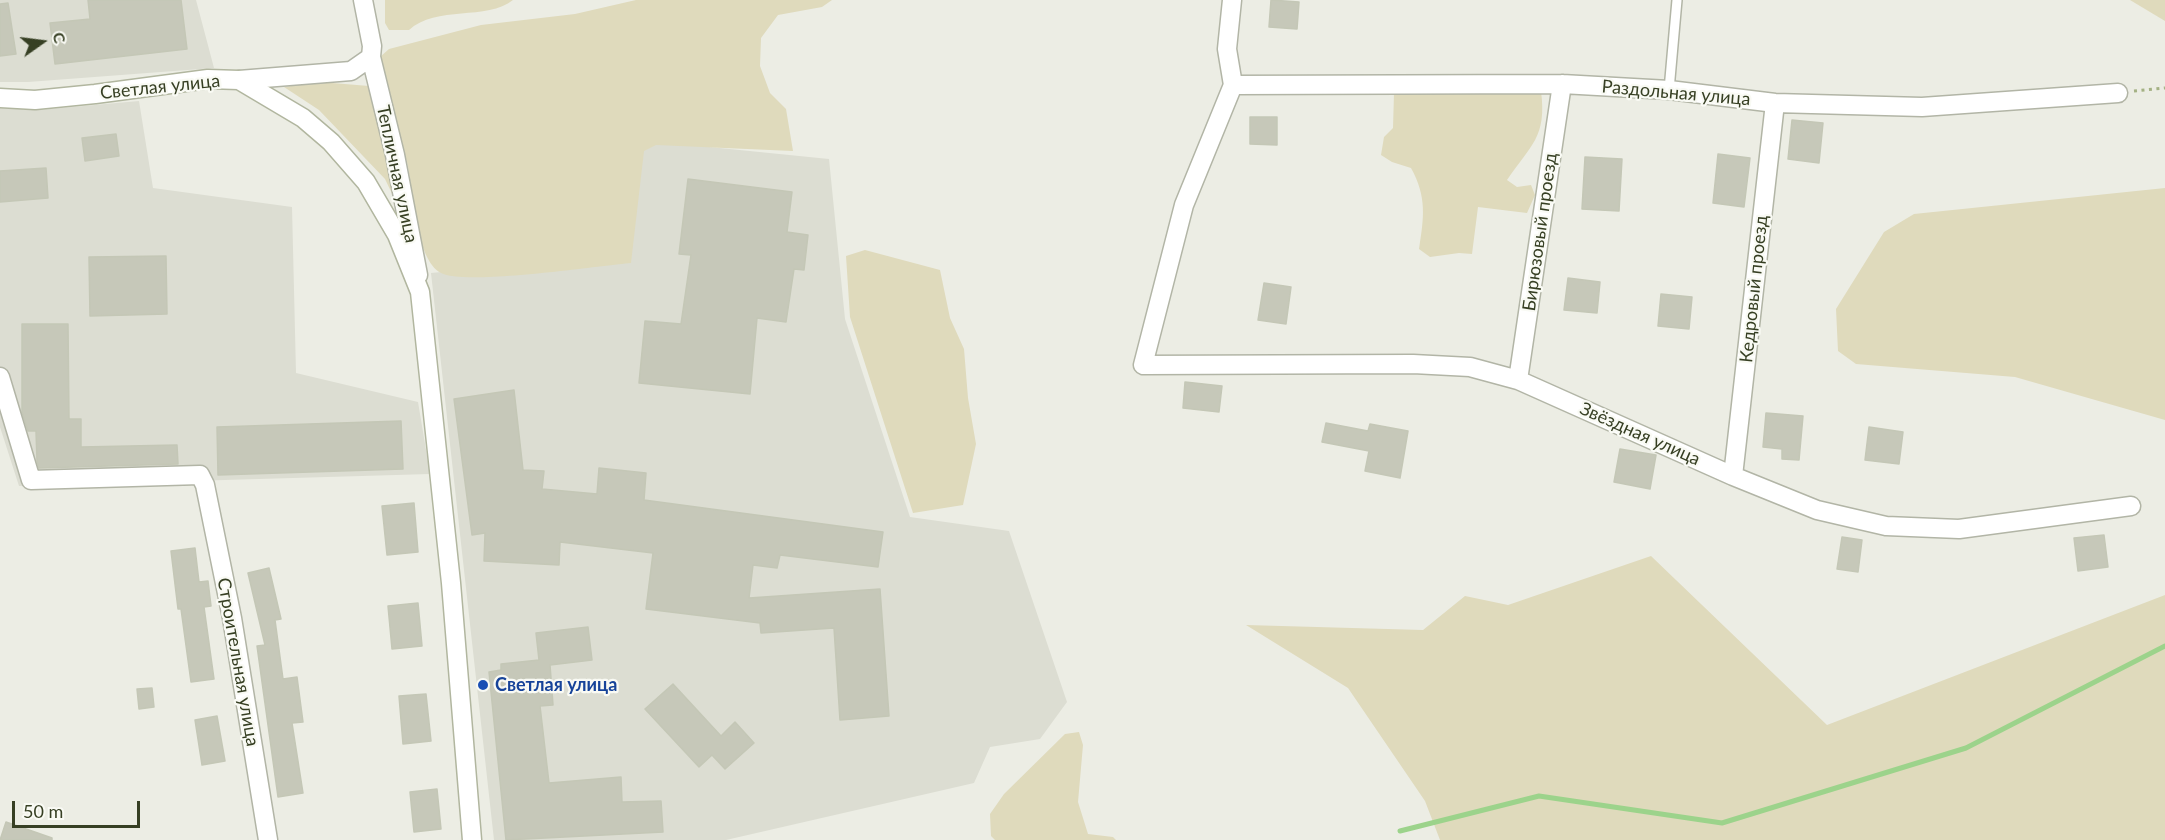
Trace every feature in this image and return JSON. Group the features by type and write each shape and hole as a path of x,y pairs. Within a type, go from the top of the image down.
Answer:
{"street":[{"name":"Тепличная улица","path":"363,0 372,46 371,57 395,155 420,292"},
{"path":"1232,0 1227,49 1233,85"},
{"path":"238,80 351,71 371,57"},
{"name":"Светлая улица","path":"0,98 35,99 95,94 208,79 238,80 303,118 331,142 366,182 397,235 420,292 451,583 472,840"},
{"name":"Раздольная улица","path":"1233,85 1562,84 1669,90 1775,103 1923,107 2118,93"},
{"name":"Бирюзовый проезд","path":"1518,380 1562,84"},
{"name":"Звёздная улица","path":"1233,85 1184,205 1143,365 1413,364 1470,368 1518,380 1733,476 1817,510 1886,525 1959,530 2131,506"},
{"name":"Кедровый проезд","path":"1733,476 1775,103"},
{"name":"Строительная улица","path":"0,377 31,480 200,476 205,485 232,618 268,840"}],"lane":[{"path":"1669,90 1677,0"}],"path":[{"path":"2118,93 2165,88"}],"shaded area":[{"path":"0,0 196,0 214,68 28,82 0,82"},
{"path":"385,0 513,0 490,10 433,18 420,22 409,30 389,30 385,23"},
{"path":"636,0 832,0 822,7 778,15 761,38 760,66 770,93 786,109 793,151 656,145 644,151 631,263 502,276 455,276 441,273 432,265 420,239 407,162 390,113 380,57 389,49 481,25 575,14"},
{"path":"2130,0 2165,0 2165,21"},
{"path":"320,82 369,86 378,105 397,204 385,179 319,110 284,87"},
{"path":"1541,91 1542,119 1539,130 1530,149 1507,180 1517,187 1531,185 1535,195 1527,213 1478,207 1472,254 1459,253 1430,257 1419,249 1423,207 1416,178 1411,168 1392,162 1381,155 1384,137 1393,128 1394,93"},
{"path":"139,101 153,188 292,207 296,373 418,402 430,474 19,486 0,427 0,108 39,110"},
{"path":"640,140 829,159 845,319 910,517 1009,531 1067,702 1040,739 990,747 974,783 726,840 494,840 431,273 625,254"},
{"path":"2165,188 2165,420 2015,377 1856,364 1838,351 1836,309 1884,232 1914,214"},
{"path":"865,250 940,270 950,318 964,349 968,398 976,444 963,505 913,513 850,317 846,256"},
{"path":"1651,556 1827,725 2165,595 2165,840 1440,840 1425,801 1348,688 1246,625 1423,630 1465,596 1508,605"},
{"path":"1079,732 1083,745 1078,802 1088,834 1113,837 1116,840 995,840 991,836 990,814 1004,794 1065,734"}],"building":[{"path":"88,0 181,0 187,49 55,64 50,23 90,19"},
{"path":"1271,0 1299,2 1297,29 1269,27"},
{"path":"8,3 16,54 0,56 0,4"},
{"path":"1250,117 1277,117 1277,145 1250,144"},
{"path":"1792,120 1823,123 1819,163 1788,159"},
{"path":"116,134 119,156 85,161 82,138"},
{"path":"1718,154 1750,158 1744,207 1713,203"},
{"path":"1585,157 1622,159 1619,211 1582,209"},
{"path":"46,168 48,198 0,202 0,171"},
{"path":"688,179 792,192 787,232 808,235 804,270 794,269 786,322 757,318 750,394 639,383 645,321 681,324 691,255 679,254"},
{"path":"166,256 167,314 90,316 89,257"},
{"path":"1568,278 1600,282 1597,313 1564,310"},
{"path":"1264,283 1291,287 1286,324 1258,320"},
{"path":"1661,294 1692,297 1689,329 1658,326"},
{"path":"22,324 68,324 69,419 81,419 81,447 177,445 178,464 39,468 36,431 28,431 22,412"},
{"path":"1185,382 1222,386 1219,412 1183,408"},
{"path":"514,390 523,470 544,471 542,489 597,494 599,468 646,473 644,500 883,532 878,567 780,555 777,568 753,565 749,598 880,589 889,716 840,720 834,628 761,633 760,623 646,609 653,553 560,542 559,565 484,561 485,533 472,535 454,399"},
{"path":"1766,413 1803,416 1799,460 1782,459 1782,449 1763,447"},
{"path":"401,421 403,469 218,475 217,427"},
{"path":"1326,423 1368,431 1370,424 1408,431 1400,478 1365,471 1369,451 1322,442"},
{"path":"1869,427 1903,432 1899,464 1865,460"},
{"path":"1620,449 1656,455 1650,489 1614,482"},
{"path":"414,503 418,552 387,555 382,506"},
{"path":"2104,535 2108,567 2078,571 2074,538"},
{"path":"1842,537 1862,540 1858,572 1837,569"},
{"path":"195,548 199,582 208,581 211,606 204,607 214,679 191,682 181,609 178,609 171,551"},
{"path":"269,568 281,619 275,620 283,679 297,677 303,722 292,723 303,793 278,797 257,646 265,645 248,573"},
{"path":"418,603 422,646 392,649 388,606"},
{"path":"588,627 592,660 550,665 553,705 540,706 549,783 621,777 622,802 661,801 663,832 506,840 489,672 501,670 501,664 539,660 536,633"},
{"path":"673,684 721,736 735,722 754,743 725,769 712,755 699,767 645,709"},
{"path":"152,688 154,707 139,709 137,689"},
{"path":"426,694 431,741 403,744 399,696"},
{"path":"217,716 225,761 202,765 195,720"},
{"path":"437,789 441,829 414,832 410,792"},
{"path":"6,822 52,838 52,840 0,840"}],"waterway":[{"path":"1400,831 1539,796 1722,823 1966,748 2165,646"}],"place":[{"name":"Светлая улица","path":"483,685"}]}
